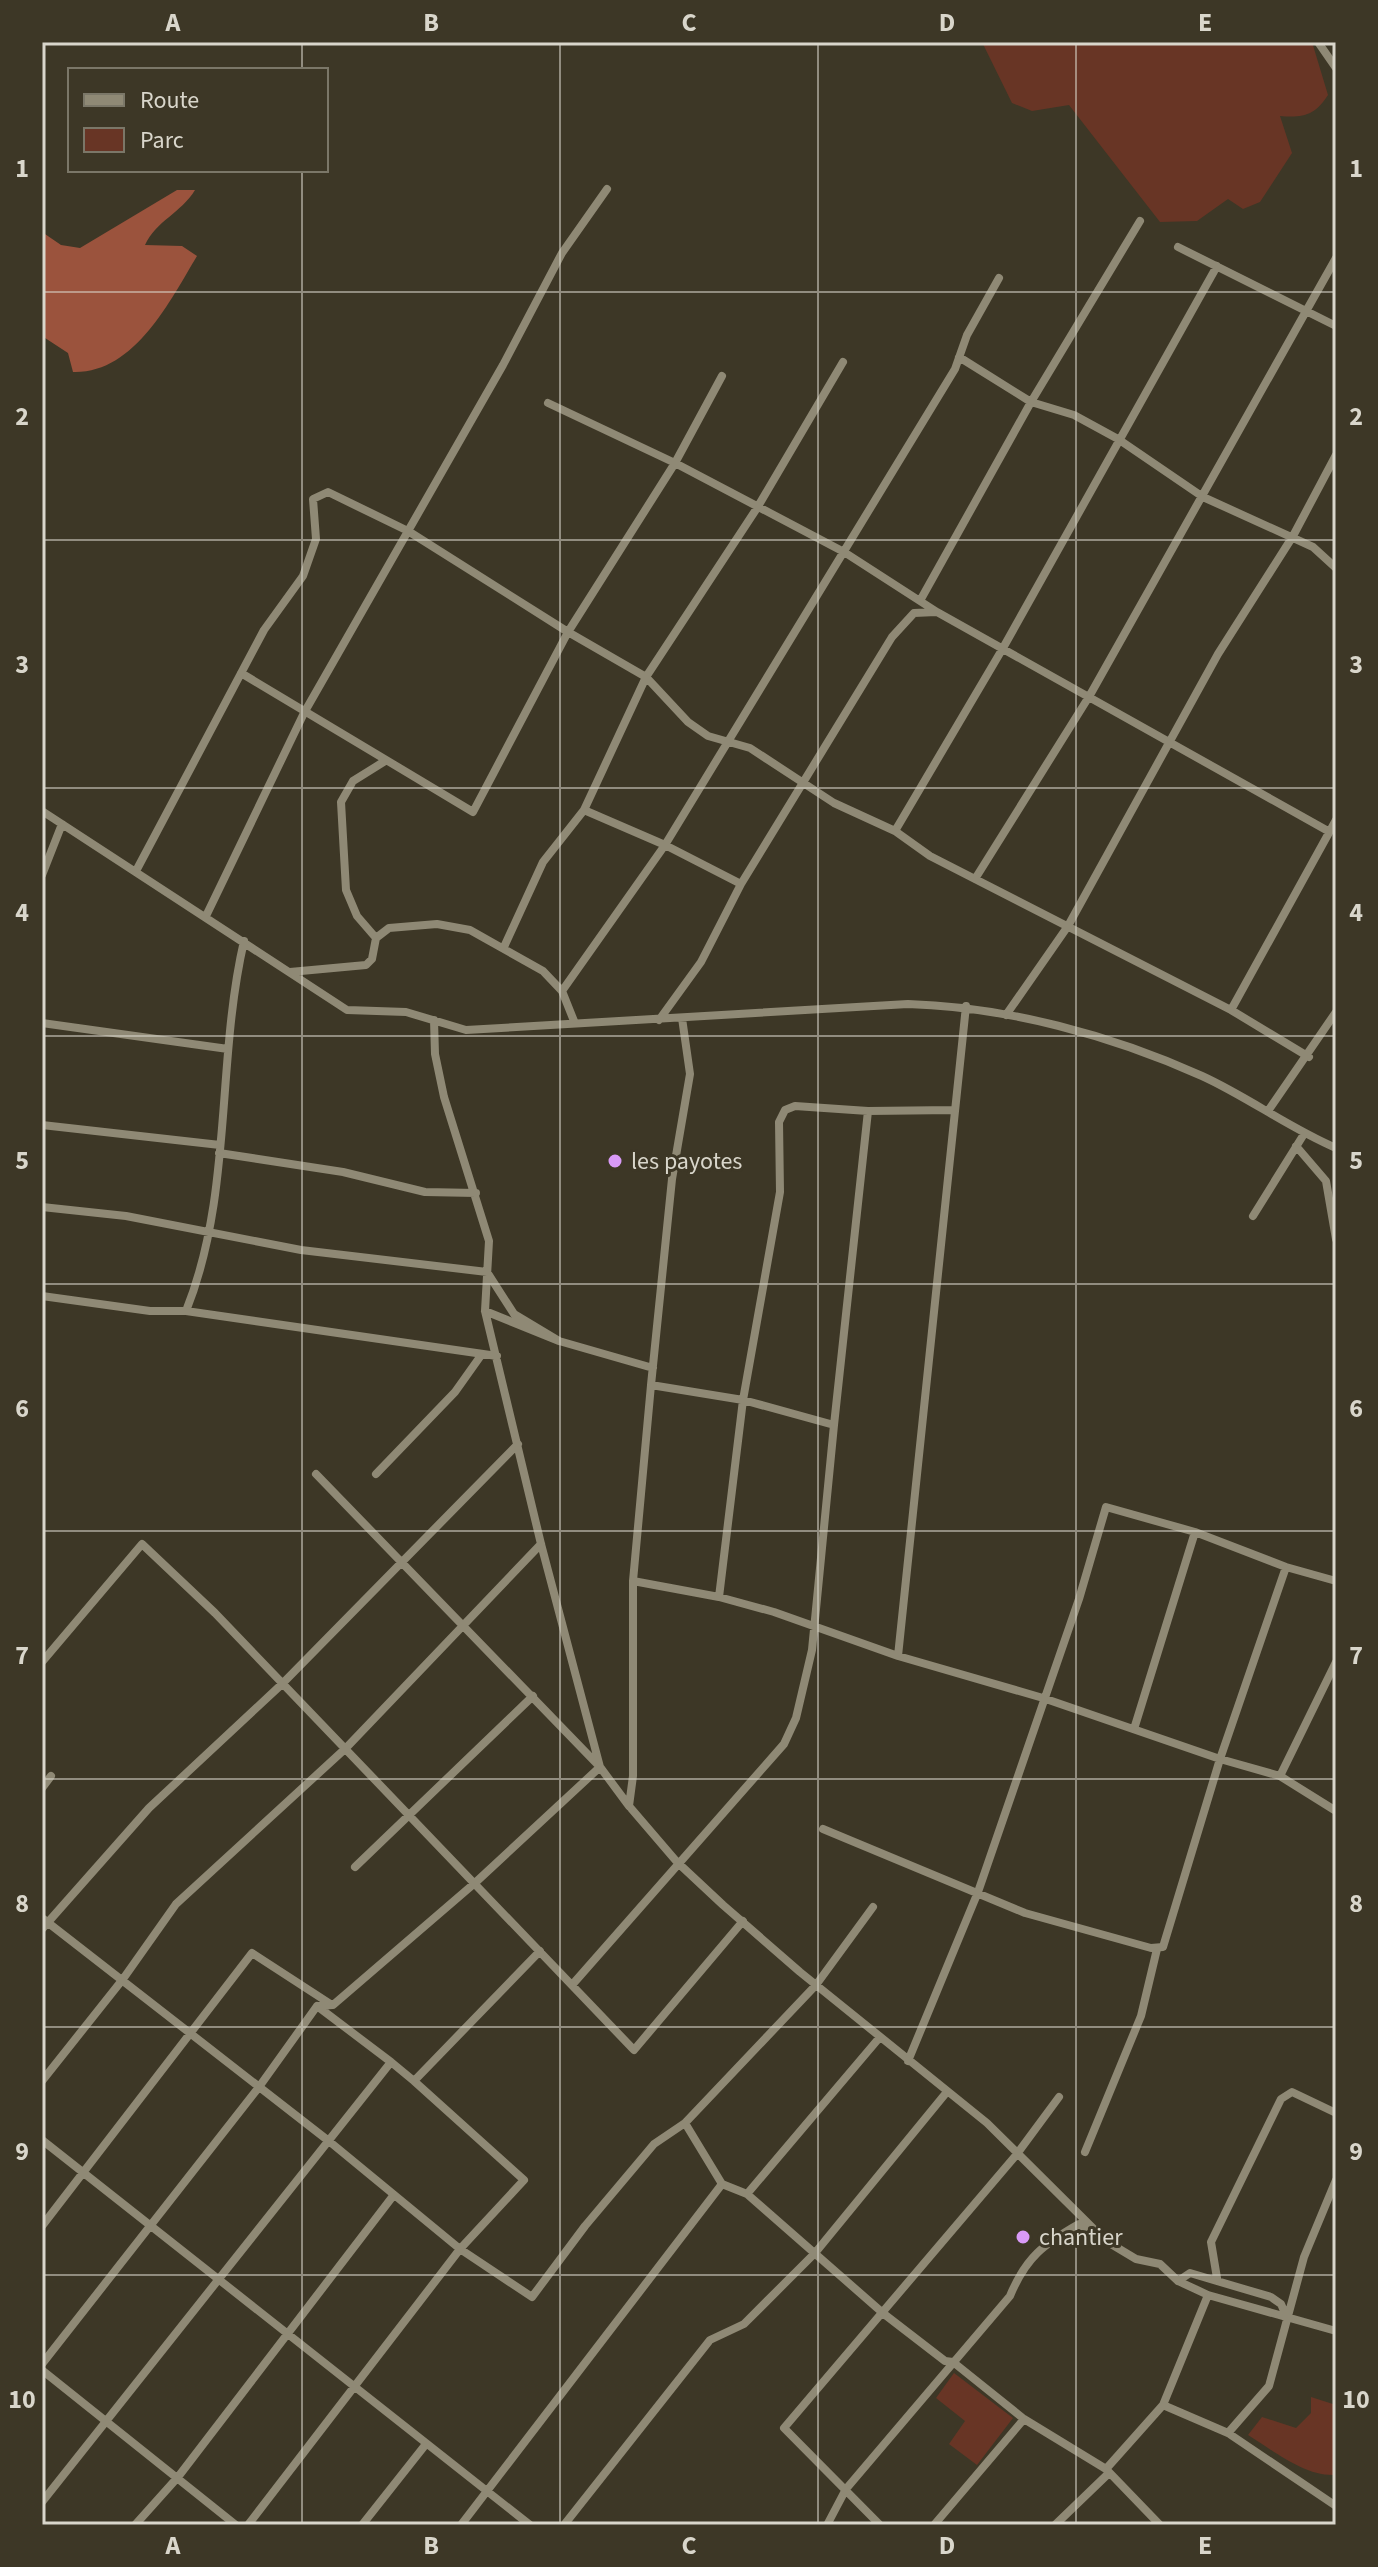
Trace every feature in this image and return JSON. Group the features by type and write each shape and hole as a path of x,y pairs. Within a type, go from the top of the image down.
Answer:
{"street":[{"path":"1318,42 1336,68"},
{"path":"206,916 304,713 503,365 562,253 607,189"},
{"path":"921,599 1031,402 1140,221"},
{"path":"1178,247 1336,326"},
{"path":"975,879 1090,695 1336,258"},
{"path":"895,831 1003,648 1217,266"},
{"path":"562,991 665,845 727,744 959,357 967,335 999,278"},
{"path":"959,357 1031,402 1074,415 1118,439 1203,497 1313,547 1336,568"},
{"path":"504,947 543,862 584,810 646,677 757,508 843,362"},
{"path":"241,673 473,812 568,632 675,463 722,376"},
{"path":"548,403 675,463 844,552 937,612 1328,831"},
{"path":"1006,1015 1068,926 1218,654 1293,536 1336,455"},
{"path":"136,871 264,630 303,576 316,539 312,504 316,495 328,492 408,531 568,632 646,677 688,722 727,744 750,748 834,803 895,831 930,856 1231,1010 1309,1057"},
{"path":"659,1020 701,962 741,884 901,624 914,613 937,612"},
{"path":"376,938 357,916 346,890 341,802 353,781 385,761"},
{"path":"584,810 665,845 741,884"},
{"path":"42,811 244,941 338,1007 406,1012 466,1030 574,1021 659,1020 908,1004 966,1006 1154,1056 1336,1148"},
{"path":"1231,1010 1336,820"},
{"path":"42,875 62,824"},
{"path":"290,972 366,965 372,959 376,938 389,928 437,924 470,930 543,971 562,991 574,1021"},
{"path":"186,1311 200,1274 208,1233 220,1149 228,1049 244,941"},
{"path":"898,1656 966,1006"},
{"path":"1268,1111 1309,1057 1336,1012"},
{"path":"629,1806 633,1776 633,1581 672,1179 690,1074 682,1018"},
{"path":"434,1020 435,1054 444,1097 476,1193 491,1252 485,1311 541,1544 600,1767"},
{"path":"42,1023 228,1049"},
{"path":"719,1597 743,1400 780,1192 779,1122 785,1110 795,1106 868,1111 954,1110"},
{"path":"572,1985 677,1862 784,1744 796,1718 814,1625 868,1111"},
{"path":"42,1125 220,1149 343,1172 425,1192 476,1193"},
{"path":"1253,1216 1304,1134"},
{"path":"1296,1146 1326,1181 1336,1239"},
{"path":"42,1207 126,1216 301,1250 487,1272"},
{"path":"487,1272 514,1314 539,1326 559,1341"},
{"path":"42,1296 150,1311 186,1311 497,1356"},
{"path":"485,1311 559,1341 653,1368"},
{"path":"376,1474 455,1392 482,1354"},
{"path":"651,1385 743,1400 834,1425"},
{"path":"518,1444 282,1684 149,1808 44,1923 123,1979 460,2249 532,2297 585,2226 654,2144 685,2123 816,1985 873,1907"},
{"path":"316,1474 600,1767 677,1862 816,1985 946,2093 987,2123 1106,2241"},
{"path":"908,2061 978,1892 1079,1599 1106,1507 1195,1532 1286,1567 1336,1581"},
{"path":"1134,1729 1195,1532"},
{"path":"42,1662 142,1544 215,1613 634,2050 743,1921"},
{"path":"42,2081 123,1979 176,1904 346,1748 541,1544"},
{"path":"1085,2152 1141,2016 1157,1949 1166,1942 1220,1759 1286,1567"},
{"path":"633,1581 719,1597 814,1625 898,1656 1043,1698 1220,1759 1280,1776 1336,1811"},
{"path":"1280,1776 1336,1662"},
{"path":"355,1867 533,1696"},
{"path":"317,2006 333,2005 476,1882 600,1767"},
{"path":"42,1788 51,1776"},
{"path":"823,1829 1062,1925 1157,1949"},
{"path":"414,2081 540,1951"},
{"path":"42,2226 252,1953 333,2005"},
{"path":"248,2525 460,2249 524,2180 414,2081 317,2006"},
{"path":"236,2525 42,2367 259,2087 317,2006"},
{"path":"747,2194 880,2037"},
{"path":"42,2502 391,2062"},
{"path":"1217,2278 1211,2242 1281,2099 1292,2092 1336,2113"},
{"path":"564,2525 710,2340 744,2324 815,2253 946,2093"},
{"path":"880,2525 784,2428 1017,2154 1059,2097"},
{"path":"685,2123 722,2184 747,2194 884,2314 945,2361 953,2362 1024,2419 1108,2471 1160,2525"},
{"path":"42,2140 530,2525"},
{"path":"1228,2433 1269,2386 1304,2257 1336,2180"},
{"path":"461,2525 722,2184"},
{"path":"135,2525 178,2477 285,2333 393,2196"},
{"path":"827,2525 846,2489 1010,2296 1017,2278 1039,2248 1079,2224 1136,2259 1160,2264 1178,2281 1208,2295 1336,2331"},
{"path":"1178,2281 1190,2273 1217,2278 1277,2300 1288,2316"},
{"path":"1055,2525 1108,2471 1163,2405 1208,2295"},
{"path":"1163,2405 1228,2433 1336,2506"},
{"path":"934,2525 1024,2419"},
{"path":"362,2525 426,2444"}],"green space":[{"path":"982,42 1312,42 1328,95 1308,114 1280,116 1292,153 1260,202 1243,209 1228,199 1197,221 1160,222 1069,105 1032,111 1012,103"},
{"path":"954,2373 1013,2418 977,2465 949,2444 965,2421 936,2398"},
{"path":"1311,2397 1336,2405 1336,2475 1324,2475 1301,2467 1248,2435 1262,2417 1296,2428 1311,2413"}],"shaded area":[{"path":"177,190 195,190 155,230 145,245 182,246 197,256 162,313 132,348 114,361 95,369 73,372 68,353 42,336 42,232 61,245 80,248"}],"place":[{"name":"les payotes","path":"615,1161"},
{"name":"chantier","path":"1023,2237"}]}
